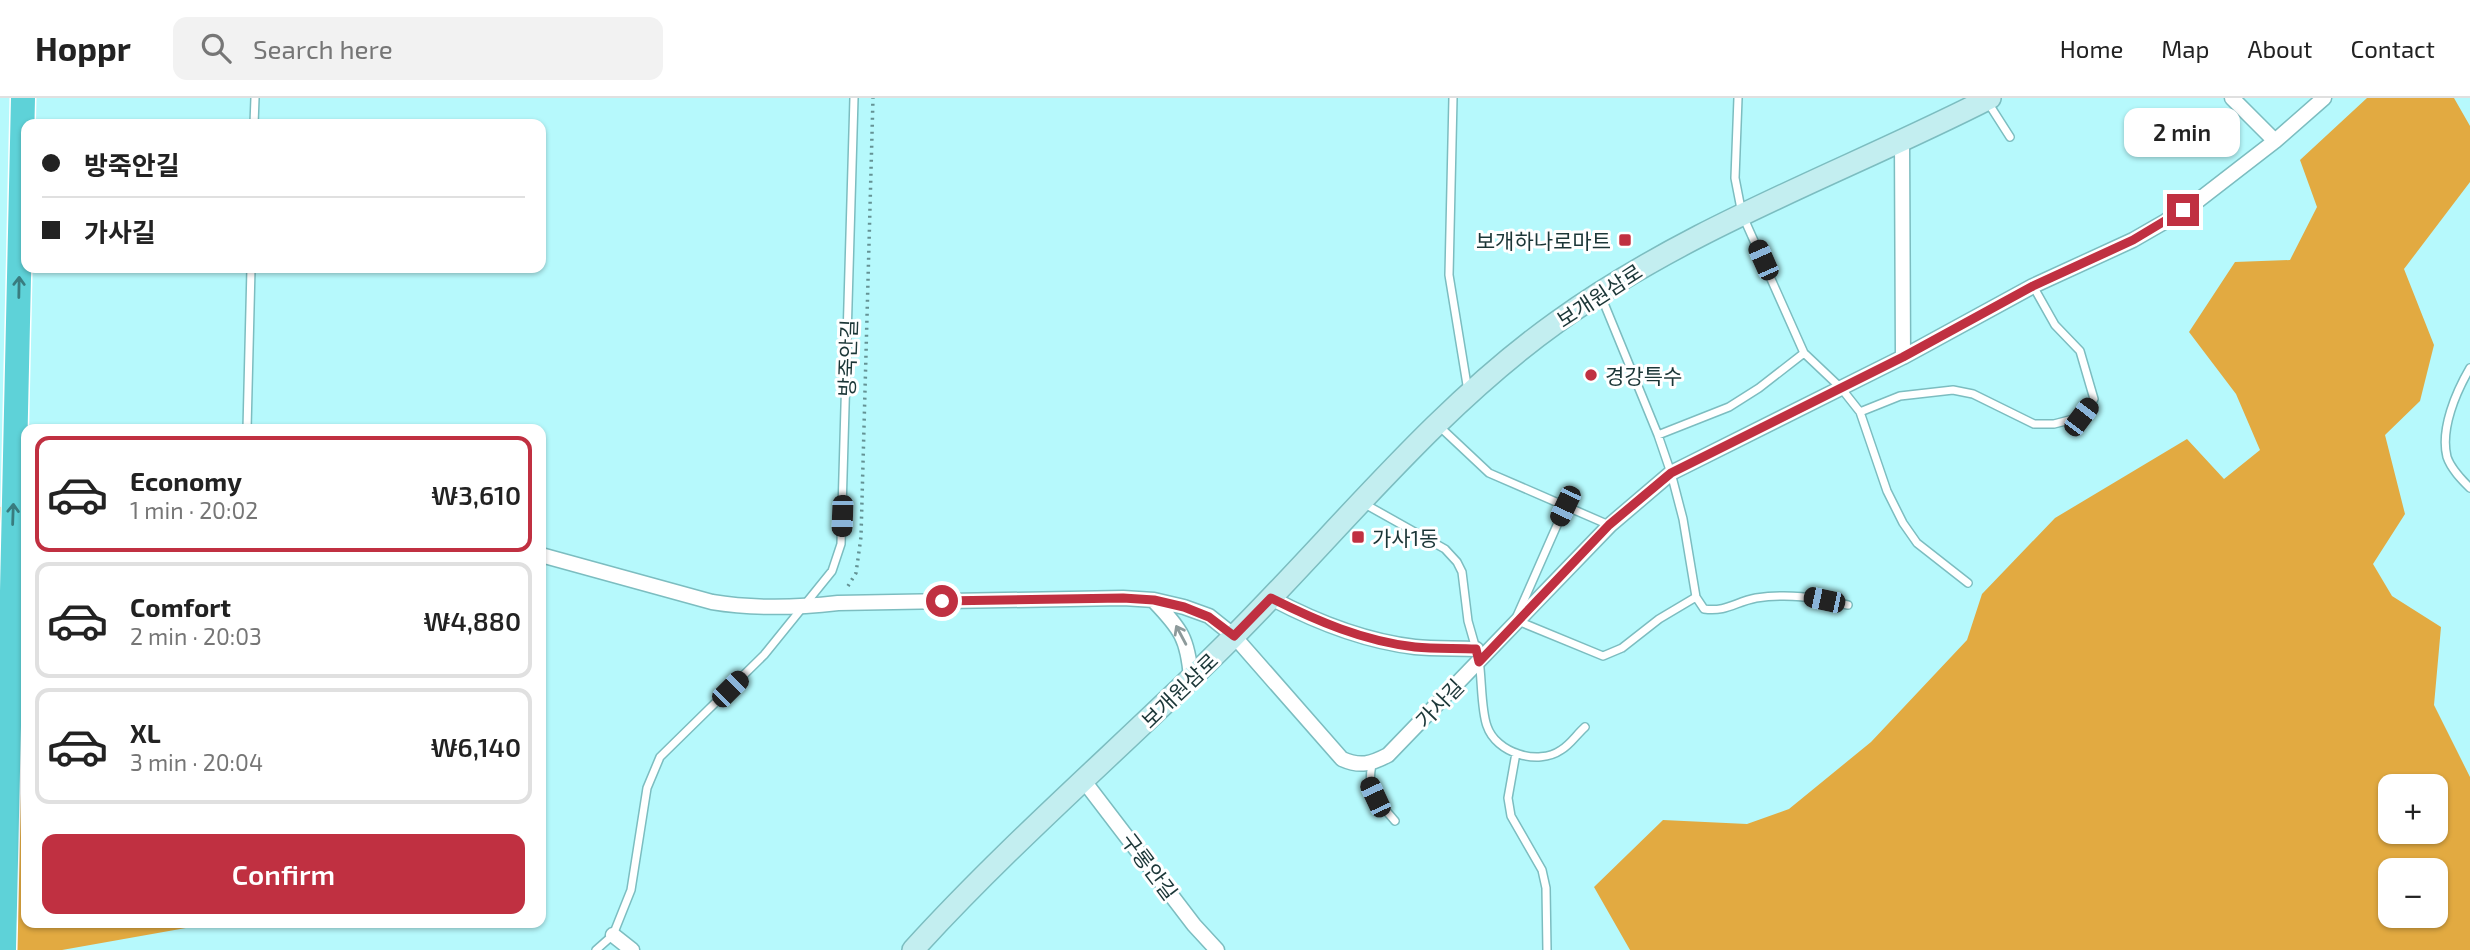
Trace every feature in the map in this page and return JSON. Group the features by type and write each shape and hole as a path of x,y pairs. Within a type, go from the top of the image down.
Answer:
{"highway":[{"path":"23,98 23,119"},
{"path":"4,950 21,188"}],"main road":[{"name":"보개원삼로","path":"913,950 995,864 1234,636 1438,425 1469,395 1556,322 1658,256 1988,99"}],"street":[{"path":"2232,98 2275,141"},
{"name":"가사길","path":"1372,764 1388,755 1477,655 1515,624 1609,525 1671,473 1903,357 2033,286 2133,240 2200,199 2275,141 2324,98"},
{"path":"1902,140 1903,357"},
{"path":"546,556 712,603 757,607 1123,598 1154,600 1184,607 1209,617 1234,636 1342,759 1356,765 1372,764"},
{"path":"1271,598 1309,618 1348,632 1382,641 1477,655"},
{"path":"1154,600 1183,636 1189,653 1191,678"},
{"name":"구롱안길","path":"1084,781 1194,925 1217,950"},
{"path":"613,935 632,950"}],"lane":[{"path":"254,119 255,98"},
{"name":"방죽안길","path":"613,935 631,890 647,788 660,757 764,655 832,570 841,544 855,98"},
{"path":"1453,98 1449,275 1469,395"},
{"path":"1738,98 1735,178 1742,214 1804,353 1841,388 1860,412 1887,491 1903,523 1917,543 1968,583"},
{"path":"1988,99 2010,137"},
{"path":"247,424 251,273"},
{"path":"1860,412 1900,396 1953,390 1973,394 2034,424 2054,424 2081,417 2094,399 2080,351 2055,325 2033,286"},
{"path":"1600,293 1671,473 1683,519 1696,597 1703,609 1718,611 1754,598 1799,595 1848,605"},
{"path":"1658,435 1730,407 1804,353"},
{"path":"2470,368 2452,408 2446,435 2448,458 2470,488"},
{"path":"1438,425 1489,473 1609,525"},
{"path":"1362,502 1445,550 1457,562 1462,572 1487,727 1497,743 1516,753 1537,759 1561,751 1585,727"},
{"path":"1565,506 1534,573 1515,624 1603,656 1622,648 1659,619 1696,597"},
{"path":"1516,753 1508,798 1511,816 1542,870 1546,888 1547,950"},
{"path":"1372,764 1368,783 1375,797 1395,821"},
{"path":"596,950 613,935"}],"path":[{"path":"838,603 856,573 862,537 873,98"}],"shaded area":[{"path":"2367,98 2454,98 2470,126 2470,182 2404,269 2434,345 2420,401 2385,435 2405,514 2373,564 2392,596 2441,627 2434,705 2470,777 2470,950 1630,950 1594,887 1663,820 1747,824 1789,809 1871,742 1967,640 1982,594 2055,518 2187,439 2224,479 2260,450 2236,394 2189,332 2235,262 2290,260 2317,207 2300,160"},
{"path":"21,503 21,928 186,928 62,950 0,950 0,507"}],"place":[{"name":"보개하나로마트","path":"1625,240"},
{"name":"경강특수","path":"1591,375"},
{"name":"가사1동","path":"1358,537"}],"route":[{"path":"942,601 1123,598 1154,600 1184,607 1209,617 1234,636 1271,598 1309,618 1382,641 1416,647 1476,649 1479,662 1609,525 1671,473 1903,357 2033,286 2133,240 2183,210"}]}
